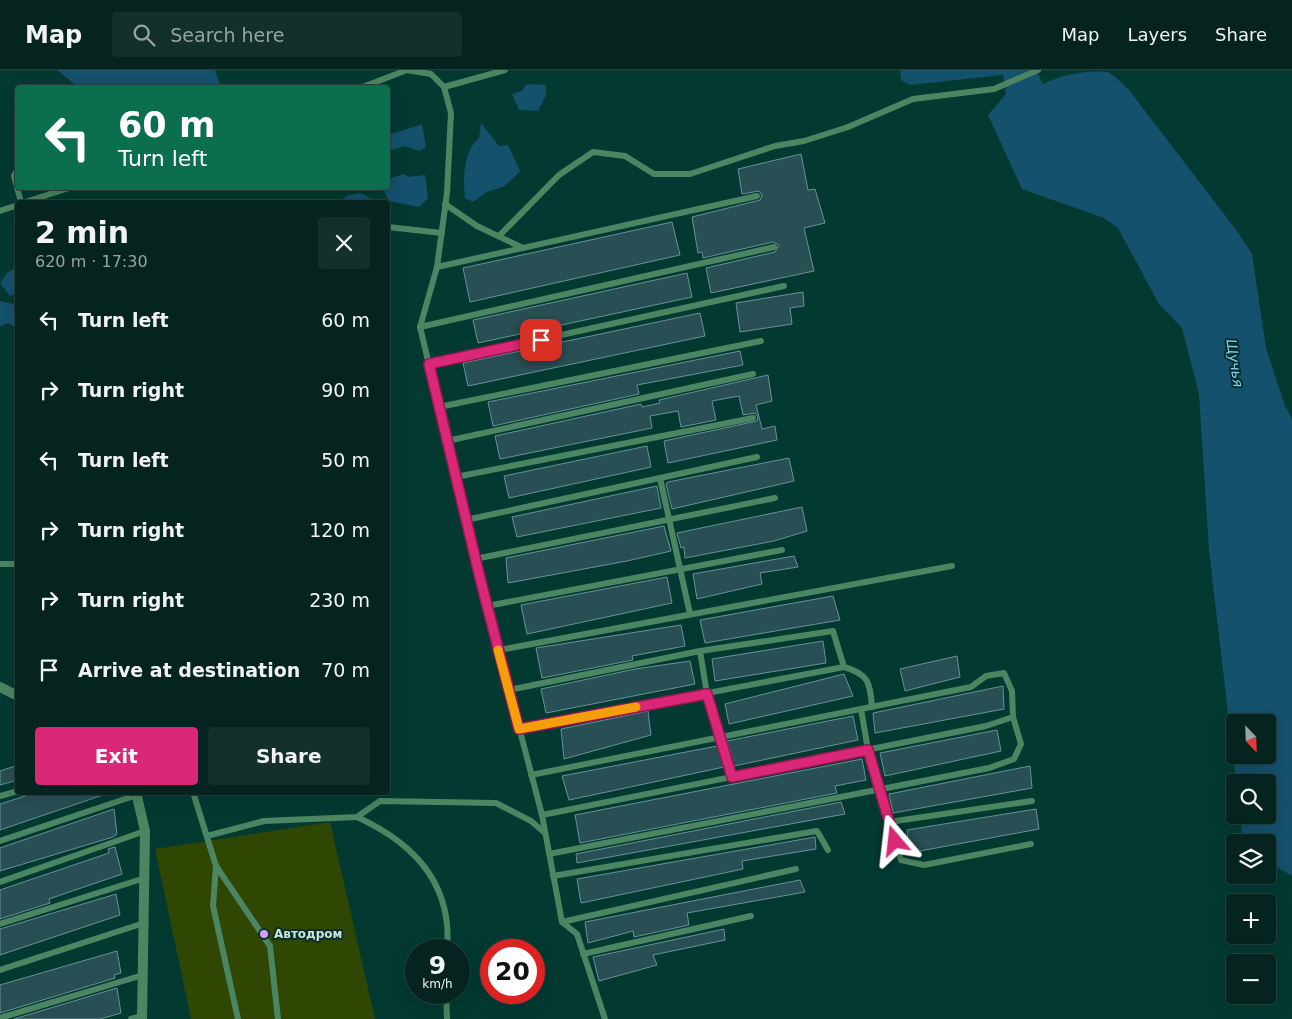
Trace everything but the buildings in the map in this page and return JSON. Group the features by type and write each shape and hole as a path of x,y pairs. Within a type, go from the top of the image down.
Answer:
{"street":[{"path":"0,687 15,694"},
{"path":"136,795 145,831 142,1018"}],"lane":[{"path":"368,85 407,70 431,74 444,87 451,113 442,233 437,267 420,327 475,559 542,816 562,922 577,934 605,1019"},
{"path":"444,87 505,70"},
{"path":"499,236 559,175 593,152 625,156 654,174 690,174 776,146 804,141 848,127 912,99 994,88 1038,70"},
{"path":"31,200 63,190"},
{"path":"437,267 757,196"},
{"path":"445,204 477,226 523,248"},
{"path":"0,211 15,206"},
{"path":"390,227 442,233"},
{"path":"420,327 774,247"},
{"path":"429,364 784,286"},
{"path":"439,407 761,341"},
{"path":"447,441 753,374"},
{"path":"456,477 753,418"},
{"path":"466,520 757,457"},
{"path":"660,478 690,614"},
{"path":"475,559 775,498"},
{"path":"487,606 782,550"},
{"path":"0,564 15,564"},
{"path":"498,650 952,566"},
{"path":"509,690 700,651 833,631 844,667"},
{"path":"700,651 707,694 732,777"},
{"path":"519,729 844,667 859,672 870,684 872,707"},
{"path":"531,775 971,688 986,676 1004,673 1012,691 1013,717 1021,744 1014,758 989,768 549,854"},
{"path":"861,709 868,750 901,860 924,865 1031,844"},
{"path":"542,816 986,726 1013,717"},
{"path":"0,796 15,792"},
{"path":"0,841 133,795"},
{"path":"194,795 216,866 270,946 278,1019"},
{"path":"358,817 380,801 496,803 531,821 546,834"},
{"path":"889,822 1032,801"},
{"path":"207,836 264,821 358,817 382,828 419,858 443,898 449,939"},
{"path":"0,882 145,831"},
{"path":"553,876 817,831 828,850"},
{"path":"216,866 213,906 238,1019"},
{"path":"562,922 796,868"},
{"path":"0,924 145,878"},
{"path":"584,954 751,916"},
{"path":"0,970 144,923"},
{"path":"0,1018 143,975"},
{"path":"446,1004 447,1019"},
{"path":"131,1019 142,1018"}],"shaded area":[{"path":"0,70 1292,70 1292,1019 0,1019"}],"green space":[{"name":"Автодром","path":"330,822 375,1019 191,1019 155,849"}],"water":[{"path":"57,70 215,70 220,85 76,85"},
{"name":"Щучья","path":"900,70 1036,70 1043,84 1074,74 1108,72 1129,90 1237,231 1252,254 1266,348 1285,406 1292,419 1292,876 1276,867 1276,834 1242,834 1241,824 1276,824 1276,774 1235,774 1234,764 1276,764 1276,714 1228,714 1209,550 1199,394 1182,328 1159,304 1118,228 1104,218 1022,189 988,115 1006,94 1003,75 910,85 901,80"},
{"path":"527,84 546,85 546,95 538,111 519,110 512,94 522,91"},
{"path":"481,123 499,146 508,145 520,171 505,186 487,192 473,202 465,198 464,174 467,157 474,143 479,138"},
{"path":"422,124 426,147 419,151 405,146 390,150 390,134"},
{"path":"404,174 408,177 425,175 428,198 419,207 390,201 383,190 390,190 390,178"},
{"path":"361,193 373,200 343,200 348,195"},
{"path":"15,268 15,294 10,296 0,283 8,272"},
{"path":"0,301 13,304 15,308 15,327 8,323 0,326"}],"slow traffic":[{"path":"498,650 519,729 636,707"}],"place":[{"name":"Автодром","path":"264,934"}],"route":[{"path":"541,340 429,364 481,582 519,729 707,694 732,777 868,750 895,841"}]}
